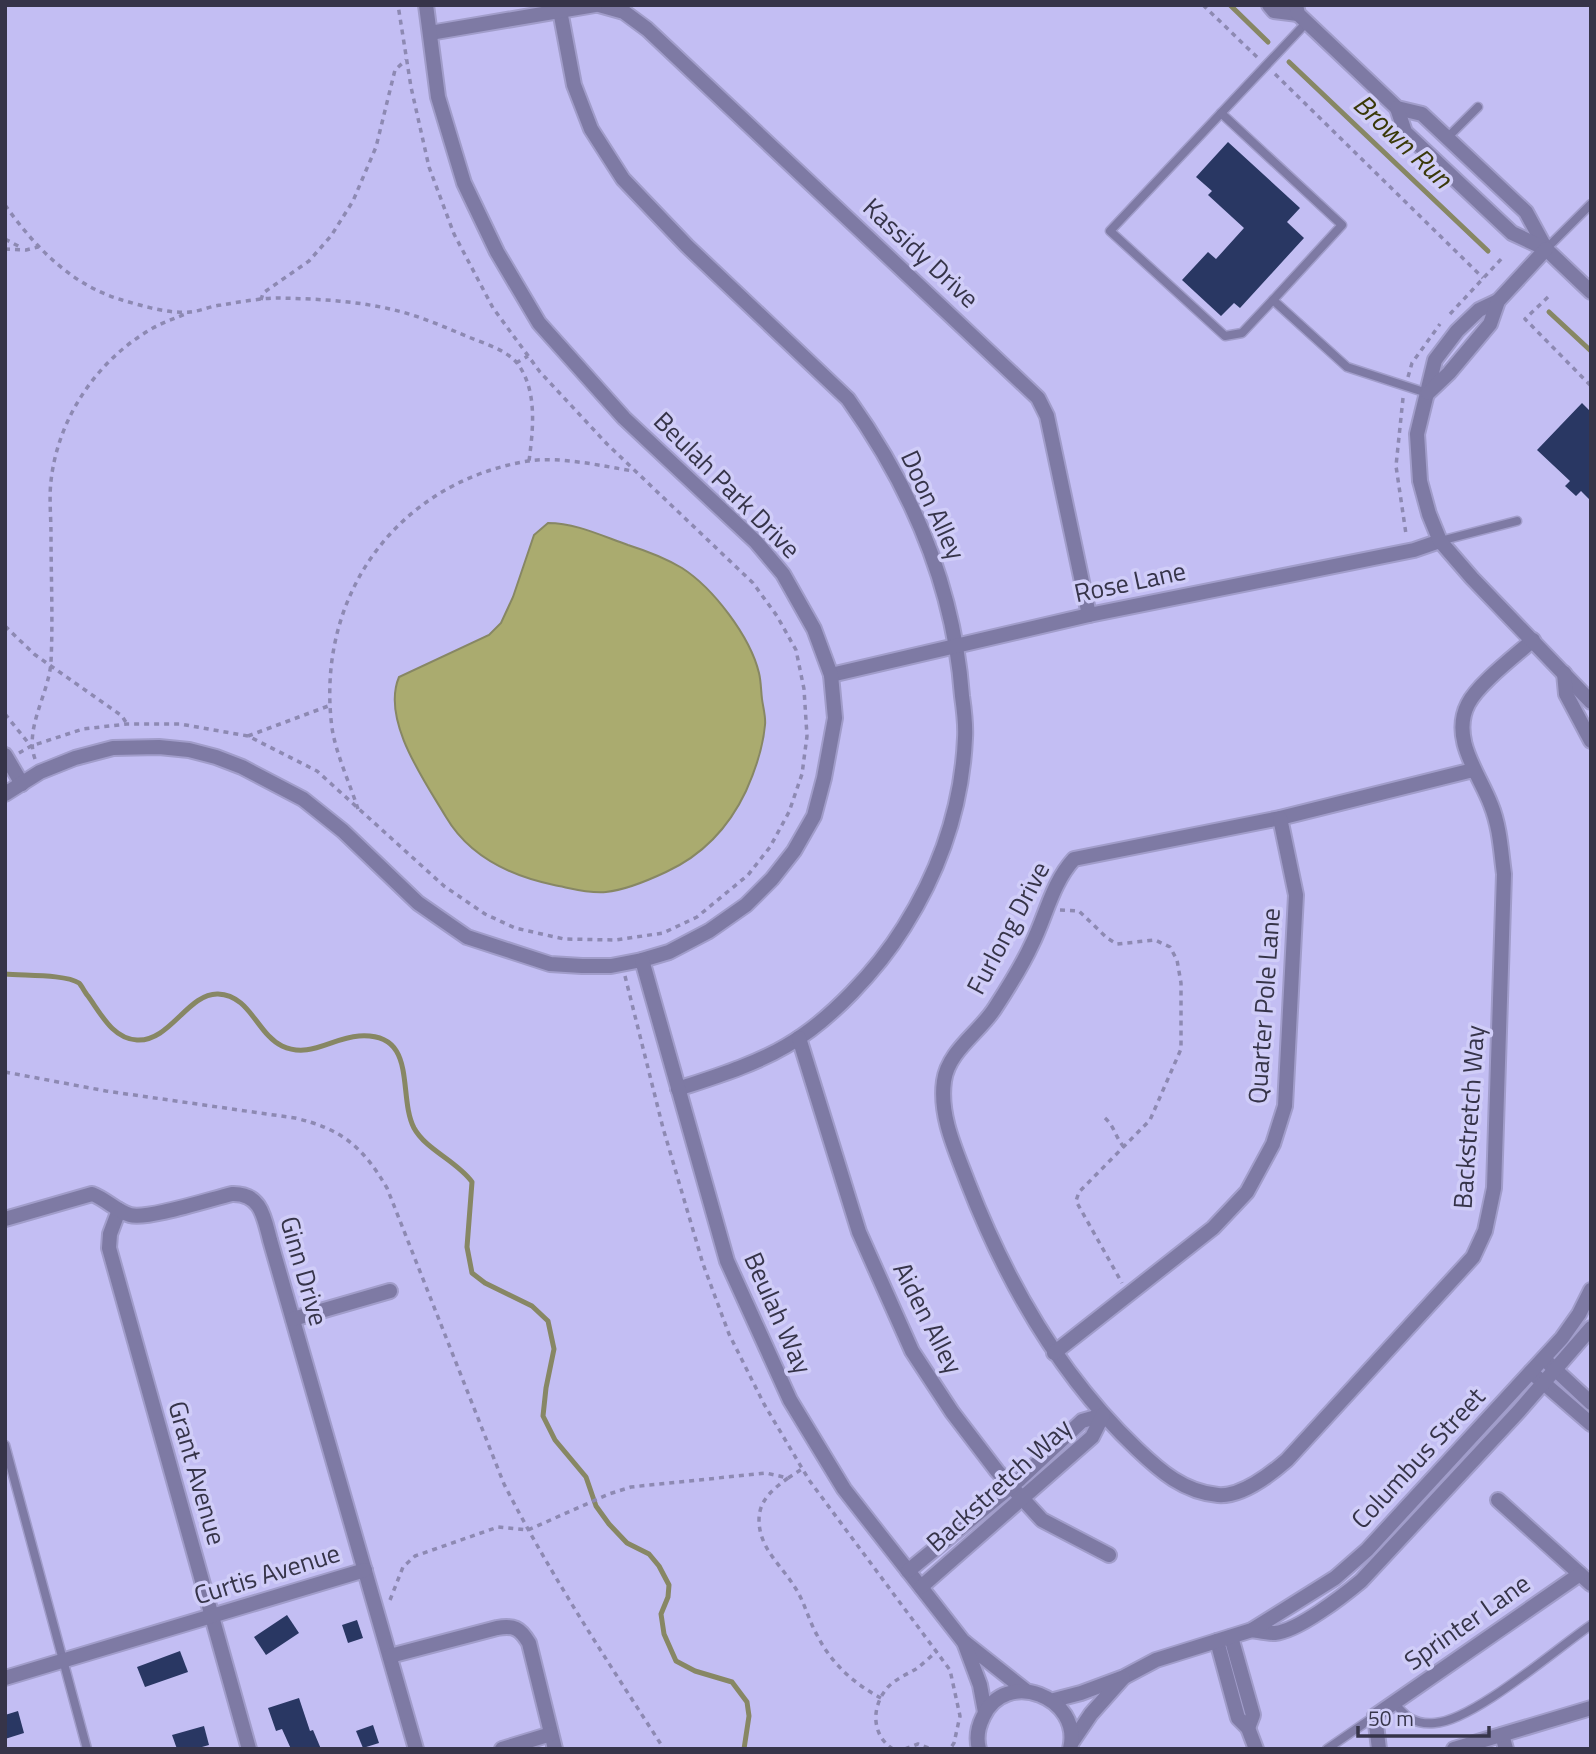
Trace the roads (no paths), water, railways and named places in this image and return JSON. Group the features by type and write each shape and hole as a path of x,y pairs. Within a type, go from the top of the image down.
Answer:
{"street":[{"name":"Beulah Park Drive","path":"5,794 40,772 75,758 113,748 159,747 189,750 216,757 242,767 303,799 343,831 418,903 467,937 550,964 611,966 669,952 746,905 794,851 814,816 835,718 831,675 814,629 783,574 756,542 624,418 539,323 497,252 464,183 438,97 426,5"},
{"name":"Kassidy Drive","path":"430,33 560,8 597,5 624,12 647,29 1038,398 1047,416 1089,615"},
{"path":"1269,5 1274,10 1300,14 1397,108 1405,132 1511,233 1546,249"},
{"name":"Doon Alley","path":"560,8 578,96 591,130 623,179 687,246 848,399 869,429 928,540 949,606 957,647 966,736 959,790 947,840 921,900 888,953 846,999 784,1048 715,1077 678,1089"},
{"path":"1397,108 1422,114 1526,212 1546,249 1591,292"},
{"path":"1546,249 1498,301 1490,324 1449,373 1427,393 1417,434 1420,481 1440,541 1591,702"},
{"name":"Rose Lane","path":"831,675 1089,615 1414,550 1440,541"},
{"name":"Backstretch Way","path":"921,1587 1082,1421 1102,1415 1164,1475 1195,1490 1220,1495 1265,1479 1287,1460 1473,1257 1485,1231 1494,1188 1504,874 1492,806 1473,771 1463,735 1462,719 1468,703 1533,640"},
{"path":"1564,673 1566,694 1591,741"},
{"path":"5,755 22,784"},
{"name":"Furlong Drive","path":"1102,1415 1054,1353 1023,1301 980,1213 950,1136 943,1100 944,1079 950,1062 993,1012 1032,946 1055,886 1074,859 1280,818 1473,771"},
{"name":"Quarter Pole Lane","path":"1054,1353 1222,1219 1247,1192 1273,1144 1285,1106 1296,895 1280,818"},
{"name":"Beulah Way","path":"642,960 727,1261 790,1400 844,1489 963,1641 1025,1690"},
{"name":"Aiden Alley","path":"799,1038 859,1232 912,1351 952,1412 1042,1520 1109,1555"},
{"name":"Ginn Drive","path":"5,1219 92,1194 102,1197 119,1210 140,1216 232,1194 243,1194 252,1198 264,1219 365,1570"},
{"name":"Grant Avenue","path":"119,1210 110,1234 109,1248 249,1749"},
{"name":"Columbus Street","path":"1071,1745 1071,1726 1065,1712 1054,1700 1124,1677 1156,1660 1252,1630 1335,1578 1367,1550 1544,1359 1579,1314 1591,1290"},
{"path":"293,1319 390,1292"},
{"name":"Columbus Street","path":"1252,1630 1276,1633 1311,1617 1342,1597 1406,1534 1591,1328"},
{"path":"1544,1359 1591,1402"},
{"path":"1531,1372 1591,1424"},
{"name":"Backstretch Way","path":"908,1571 1016,1492"},
{"path":"1498,1500 1585,1579"},
{"name":"Curtis Avenue","path":"5,1678 365,1570 416,1749"},
{"name":"Sprinter Lane","path":"1374,1716 1585,1579"},
{"path":"390,1656 512,1625 522,1630 529,1643 553,1741 502,1749"},
{"path":"1224,1639 1238,1718 1248,1728 1256,1749"},
{"name":"Beulah Way","path":"963,1641 981,1685 985,1712"},
{"name":"Columbus Street","path":"1071,1745 1093,1712 1124,1677"},
{"path":"976,1747 985,1712 996,1700 1009,1693 1025,1690 1054,1700"},
{"path":"1454,1749 1504,1742 1591,1708"},
{"path":"1374,1716 1379,1749"}],"lane":[{"path":"1221,113 1342,225 1242,333 1224,336 1110,231 1266,65 1300,14"},
{"path":"1447,138 1478,107"},
{"path":"1546,249 1591,204"},
{"path":"1273,300 1347,367 1427,393"},
{"path":"1440,541 1517,521"},
{"path":"5,1445 87,1749"},
{"path":"1394,1702 1406,1718 1421,1723 1447,1721 1472,1711 1591,1625"},
{"path":"1327,1749 1374,1716"}],"waterway":[{"name":"Brown Run","path":"1230,5 1268,42"},
{"name":"Brown Run","path":"1289,62 1488,251"},
{"name":"Brown Run","path":"1549,312 1591,351"},
{"path":"5,974 54,977 79,983 108,1024 129,1039 149,1039 159,1034 197,1001 218,994 238,1001 273,1040 292,1049 311,1049 359,1036 378,1037 391,1044 403,1068 409,1114 414,1128 426,1143 472,1182 467,1247 472,1273 485,1283 532,1306 548,1321 554,1349 543,1416 555,1440 586,1477 596,1506 609,1524 627,1543 649,1554 659,1566 669,1585 668,1597 661,1614 664,1634 676,1661 695,1671 732,1682 747,1702 749,1716 744,1749"}]}
